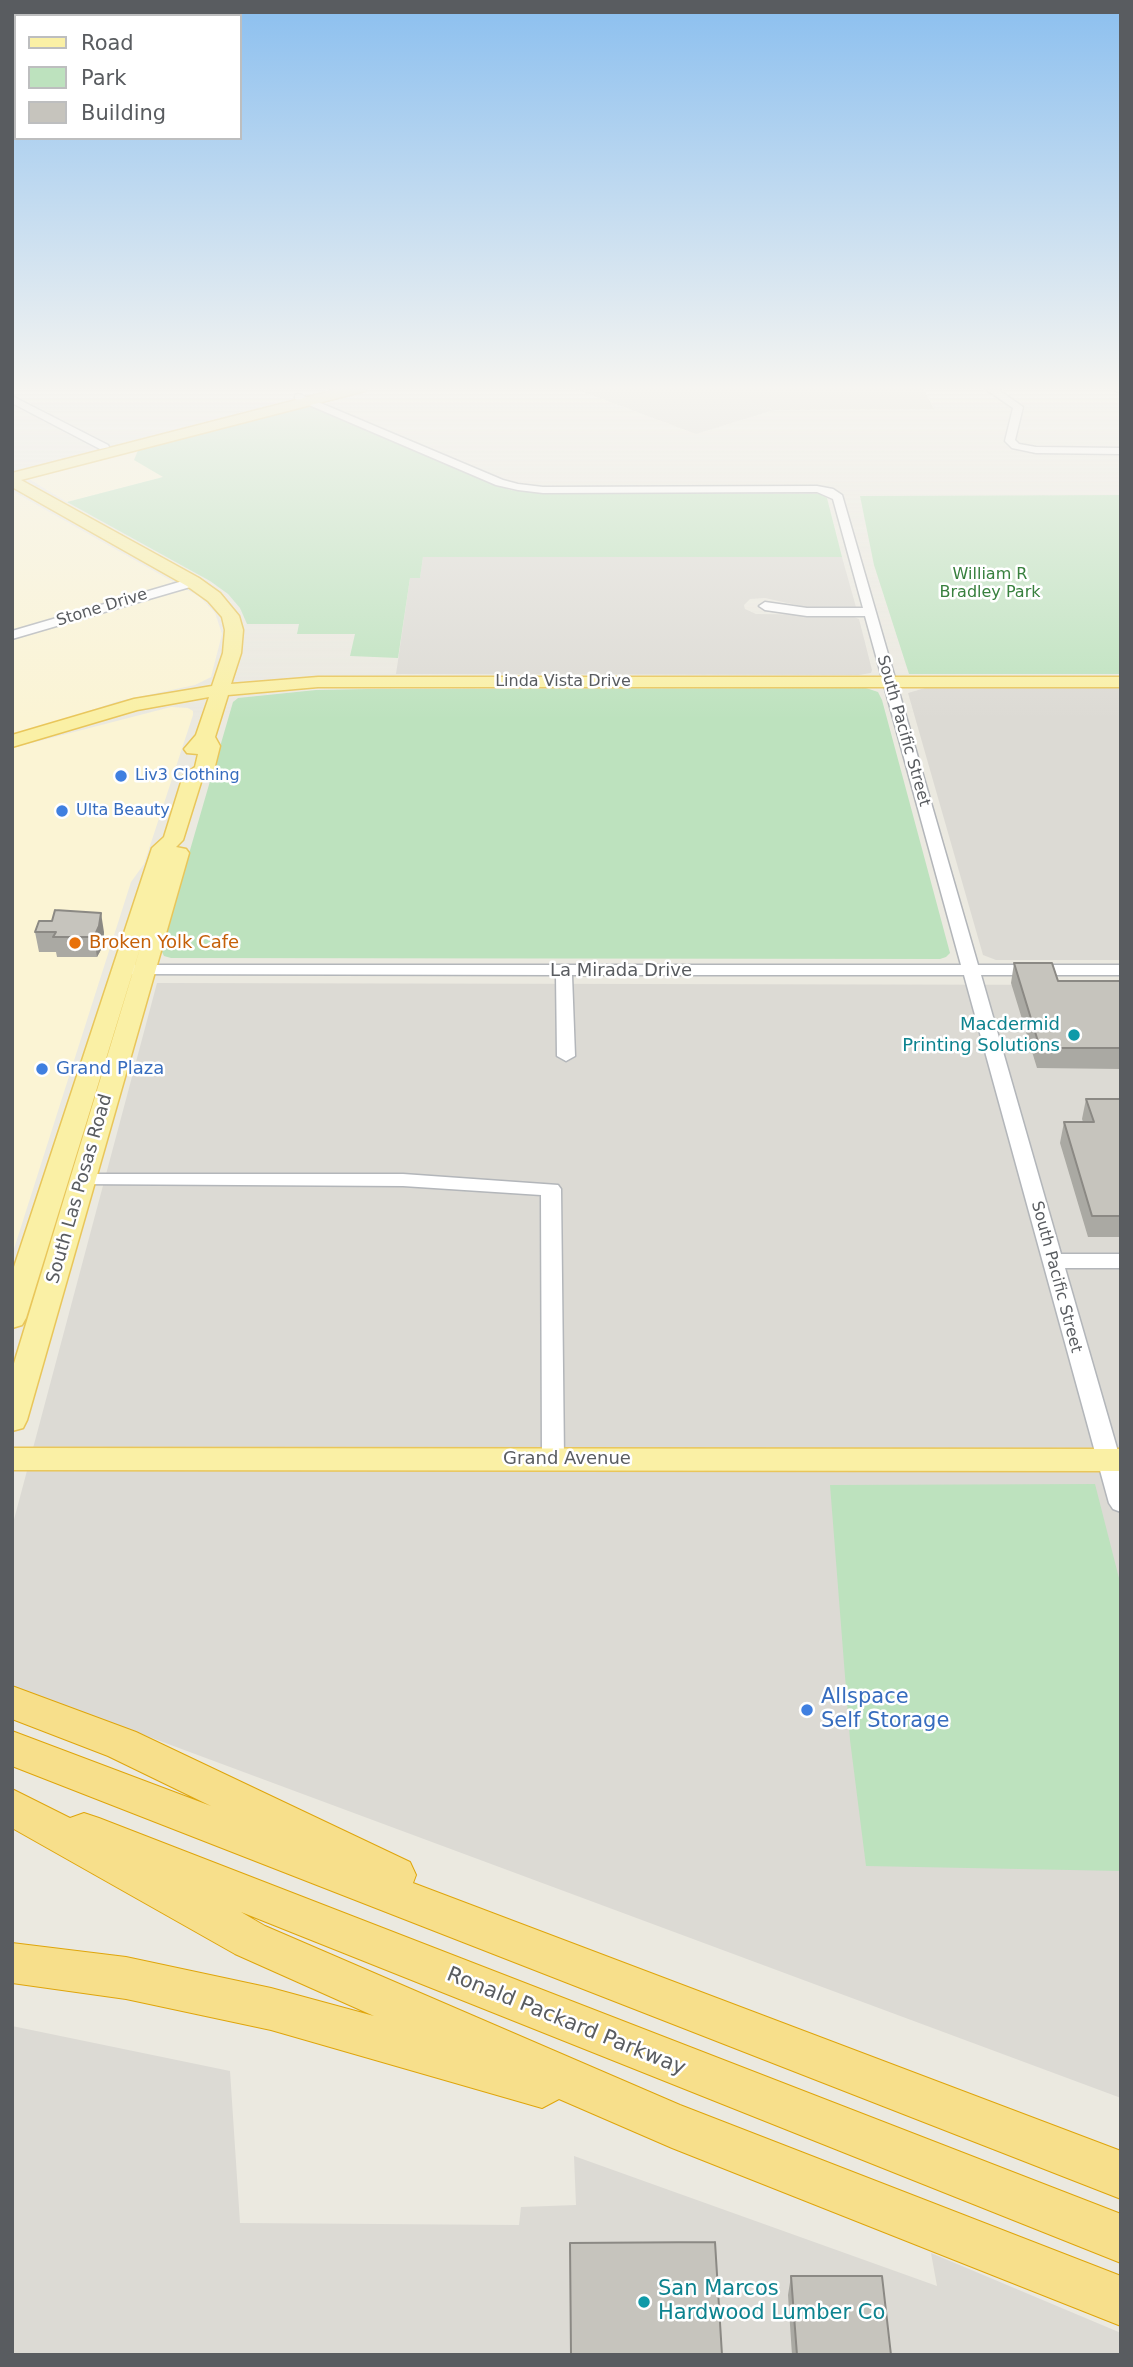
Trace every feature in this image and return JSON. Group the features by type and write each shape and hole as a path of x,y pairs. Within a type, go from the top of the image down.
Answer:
{"highway":[{"path":"12,1702 121,1744 333,1847 727,2024"},
{"path":"12,1748 1121,2175"},
{"path":"12,1805 250,1940 672,2125 1121,2301"},
{"name":"Ronald Packard Parkway","path":"12,1805 1121,2239"},
{"path":"12,1963 126,1978 271,2009 484,2067 672,2125"}],"main road":[{"name":"South Las Posas Road","path":"12,1420 82,1180 162,848 173,839 193,776 204,770 210,746 205,737 232,653 234,630 230,617 219,601 192,582 46,498"},
{"name":"Linda Vista Drive","path":"13,740 134,705 219,690 318,682 1121,682"},
{"name":"South Las Posas Road","path":"12,1318 132,970"},
{"name":"Grand Avenue","path":"12,1459 1114,1460"}],"street":[{"name":"South Pacific Street","path":"838,498 1052,1261 1114,1460 1121,1503"},
{"name":"Stone Drive","path":"12,635 192,582"},
{"path":"765,606 807,612 869,612"},
{"name":"La Mirada Drive","path":"132,970 1121,970"},
{"path":"564,971 566,1056"},
{"path":"82,1180 403,1180 551,1189 553,1459"},
{"path":"1052,1261 1121,1261"}],"shaded area":[{"path":"12,498 25,498 200,597 215,613 222,634 211,677 195,685 119,701 12,736"},
{"path":"61,498 81,498 67,502"},
{"path":"423,557 842,557 856,607 805,607 765,598 750,599 744,605 745,609 756,614 849,615 859,619 872,670 871,673 859,675 396,674 410,578 420,577"},
{"path":"1121,687 1121,960 996,960 983,955 908,693 925,688"},
{"name":"Grand Plaza","path":"171,707 188,708 193,711 193,715 144,864 131,882 12,1255 12,748"},
{"path":"157,983 1121,985 1121,2098 12,1686 12,1527"},
{"path":"12,2026 230,2071 240,2223 519,2225 521,2207 576,2205 574,2156 937,2286 931,2253 1121,2333 1121,2355 12,2355"}],"green space":[{"path":"81,498 827,498 842,557 423,557 420,578 410,578 398,658 350,656 355,634 297,634 299,624 247,624 240,608 228,594 210,581 67,502"},
{"name":"William R Bradley Park","path":"860,498 1121,498 1121,674 909,674 874,565"},
{"path":"866,688 878,692 882,700 950,953 946,957 171,958 164,956 161,950 233,702 238,698 316,690 367,689"},
{"path":"1095,1484 1121,1586 1121,1871 866,1866 850,1740 830,1485"}],"building":[{"path":"55,910 101,913 94,937 53,937 56,932 35,932 39,921 52,921"},
{"name":"Macdermid Printing Solutions","path":"1014,963 1052,963 1058,981 1121,981 1121,1048 1040,1048"},
{"path":"1086,1099 1121,1099 1121,1216 1092,1216 1064,1122 1094,1122"},
{"name":"San Marcos Hardwood Lumber Co","path":"715,2242 722,2355 571,2355 570,2243"},
{"path":"791,2276 882,2276 891,2355 797,2355"}],"place":[{"name":"Liv3 Clothing","path":"121,776"},
{"name":"Ulta Beauty","path":"62,811"},
{"name":"Broken Yolk Cafe","path":"75,943"},
{"name":"Macdermid Printing Solutions","path":"1074,1035"},
{"name":"Grand Plaza","path":"42,1069"},
{"name":"Allspace Self Storage","path":"807,1710"},
{"name":"San Marcos Hardwood Lumber Co","path":"644,2302"}]}
